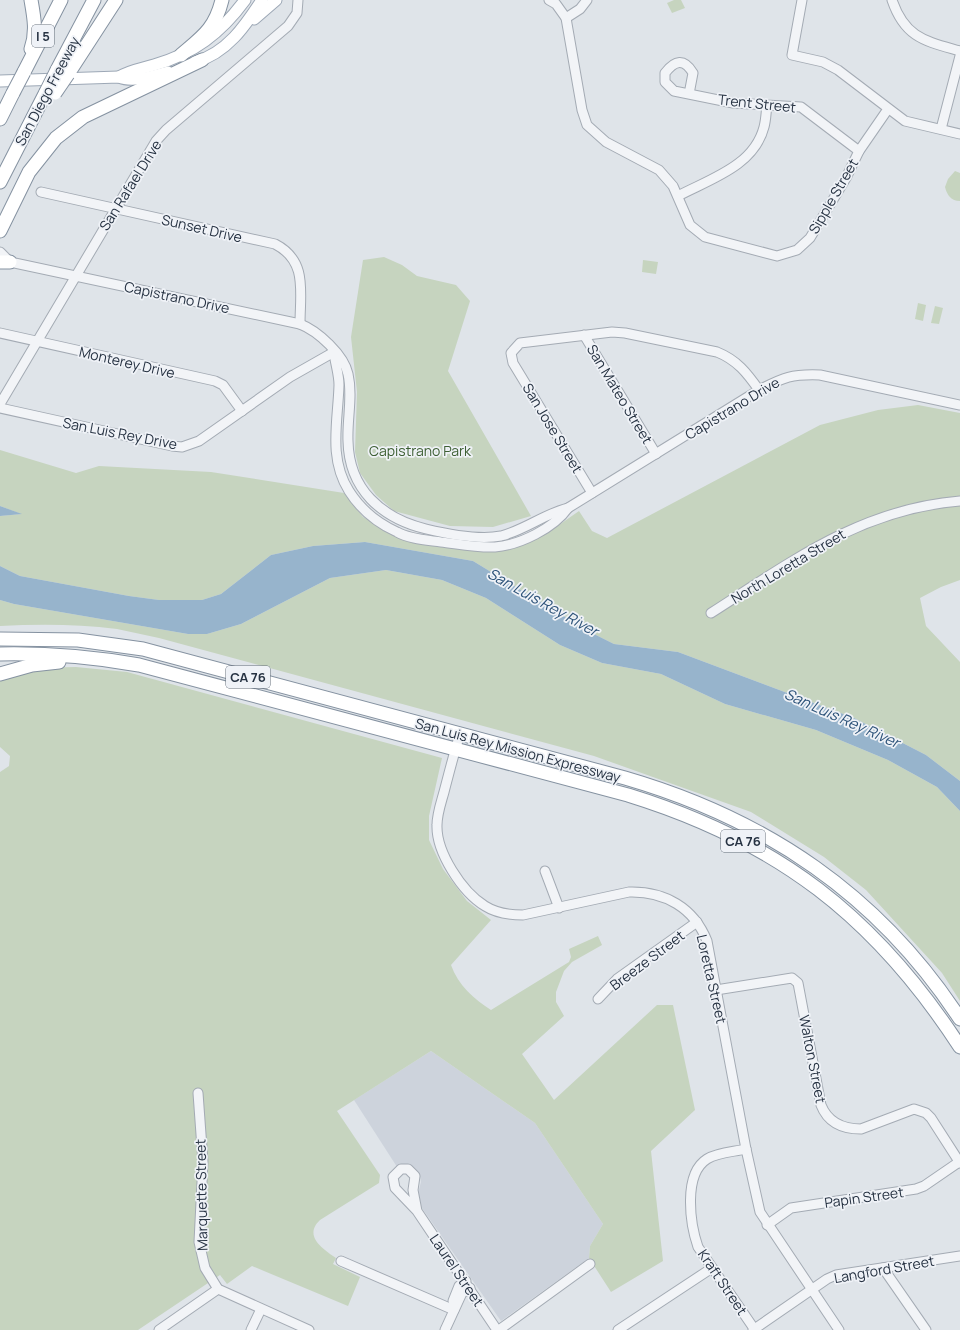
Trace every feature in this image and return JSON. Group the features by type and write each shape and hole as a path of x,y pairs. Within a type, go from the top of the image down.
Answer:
{"highway":[{"path":"24,72 34,40 35,22 31,0"},
{"name":"San Diego Freeway","path":"0,119 62,0"},
{"name":"San Diego Freeway","path":"0,182 15,152 63,72 94,0"},
{"path":"63,72 116,0"},
{"path":"181,55 203,36 218,18 222,0"},
{"path":"0,231 29,172 56,138 83,117 202,60"},
{"name":"San Luis Rey Mission Expressway","path":"0,639 78,640 143,649 666,790 711,808 757,830 804,859 860,903 918,962 960,1019"},
{"name":"CA 76","path":"0,654 84,656 139,665"},
{"path":"0,674 32,665 53,662 139,665"},
{"name":"San Luis Rey Mission Expressway","path":"139,665 614,791 678,812 740,839 784,864 832,900 872,935 914,981 960,1047"}],"main road":[{"path":"119,77 127,72 154,65 181,55 213,37 234,16 245,0"},
{"path":"0,81 119,77 126,80 156,76 202,60 235,39 246,26 262,0"},
{"path":"246,26 276,0"}],"street":[{"name":"San Rafael Drive","path":"0,404 153,146 166,130 288,26 297,13 298,0"},
{"name":"Sipple Street","path":"549,0 556,4 566,18 582,110 587,125 606,142 659,170 673,186 690,225 705,237 778,256 797,250 810,238 846,178 859,151 888,109"},
{"path":"566,18 580,9 587,0"},
{"path":"802,0 792,55 823,62 838,70 905,121 960,134"},
{"path":"892,0 897,16 903,24 917,36 928,42 960,51"},
{"path":"941,129 960,56"},
{"name":"Trent Street","path":"689,94 733,103 801,107 859,151"},
{"path":"678,196 737,165 746,157 762,134 767,105"},
{"name":"Sunset Drive","path":"41,192 275,244 281,247 294,258 300,272 300,324"},
{"path":"0,252 5,262"},
{"name":"Capistrano Drive","path":"5,262 76,275 300,324 318,334 345,364 350,386 348,441 349,455 355,475 361,487 373,503 406,524 435,531 468,536 500,536 530,526 553,512 568,508 759,390 783,378 796,374 820,375 960,406"},
{"name":"Monterey Drive","path":"0,333 215,381 223,385 242,411"},
{"path":"584,334 625,333 717,352 740,364 759,390"},
{"name":"San Jose Street","path":"584,334 520,343 511,353 513,363 592,493"},
{"name":"San Mateo Street","path":"584,334 656,454"},
{"name":"Capistrano Drive","path":"334,352 339,383 335,442 336,457 342,478 349,491 362,508 375,520 398,533 428,540 496,547 529,538 560,519 568,508"},
{"name":"San Luis Rey Drive","path":"0,408 182,447 199,441 290,377 334,352"},
{"name":"North Loretta Street","path":"711,613 815,547 835,536 870,521 912,508 939,502 960,501"},
{"name":"Loretta Street","path":"460,734 437,824 437,834 443,853 454,872 478,901 495,911 512,915 523,915 629,892 640,892 654,894 677,903 688,911 697,922 707,942 756,1201 767,1225 839,1330"},
{"path":"546,871 559,908"},
{"name":"Breeze Street","path":"598,999 617,978 697,922"},
{"name":"Walton Street","path":"716,990 792,978 795,979 798,983 821,1105 824,1113 837,1124 852,1129 861,1129 914,1109 921,1110 931,1118 960,1163"},
{"name":"Marquette Street","path":"198,1093 203,1162 199,1242 205,1268 218,1289"},
{"name":"Kraft Street","path":"746,1149 708,1158 692,1176 691,1186 694,1233 698,1247 754,1330"},
{"name":"Papin Street","path":"767,1225 791,1208 916,1189 924,1186 960,1163"},
{"name":"Laurel Street","path":"417,1211 498,1330"},
{"name":"Langford Street","path":"754,1330 811,1290 836,1275 960,1256"},
{"path":"341,1261 454,1310"},
{"path":"498,1330 590,1264"},
{"path":"618,1330 712,1268"},
{"path":"883,1268 926,1330"},
{"path":"445,1330 462,1293 468,1284"},
{"path":"159,1330 218,1289 309,1330"},
{"path":"252,1330 261,1309"}],"shaded area":[{"path":"431,1051 535,1123 603,1224 590,1246 589,1258 501,1321 417,1201 421,1182 420,1177 416,1171 399,1170 354,1100"}],"green space":[{"path":"674,0 681,0 685,8 672,13 667,3"},
{"path":"955,171 960,173 960,201 954,200 950,197 945,187 948,179"},
{"name":"Capistrano Park","path":"384,257 402,265 417,276 456,285 470,301 448,371 531,516 493,527 450,526 394,511 376,495 360,473 355,452 357,392 351,337 363,260"},
{"path":"643,260 658,262 656,274 642,272"},
{"path":"918,303 926,305 923,321 915,319"},
{"path":"935,306 943,308 939,324 931,323"},
{"path":"918,405 960,413 960,580 941,587 920,598 926,626 960,662 960,781 926,755 854,718 678,652 614,644 590,632 473,561 365,542 313,546 271,555 221,594 202,600 159,600 129,596 20,576 0,566 0,516 21,514 0,506 0,450 76,473 99,466 211,472 344,493 363,517 404,538 499,551 546,534 579,511 592,531 607,538 820,425 878,410"},
{"path":"386,570 442,580 486,598 560,645 602,663 661,674 725,704 816,730 888,760 937,787 960,811 960,1001 942,973 866,890 824,857 751,812 594,756 159,638 117,629 88,626 0,626 0,600 14,604 188,634 207,634 241,624 330,578"},
{"path":"76,667 127,672 442,758 429,816 429,840 443,869 467,901 491,920 451,965 458,979 467,991 491,1010 569,962 571,957 569,949 598,936 602,945 572,962 564,971 556,992 556,1002 564,1016 522,1054 554,1100 657,1005 673,1005 695,1110 651,1151 663,1261 611,1292 589,1258 590,1246 603,1224 535,1123 431,1051 337,1111 380,1175 379,1183 320,1220 315,1226 314,1237 326,1251 336,1258 333,1264 360,1277 348,1306 252,1266 227,1284 220,1275 138,1330 0,1330 0,772 9,766 10,756 0,747 0,679 30,668"}],"water":[{"path":"0,506 22,514 0,516"},
{"name":"San Luis Rey River","path":"365,542 473,561 590,632 614,644 678,652 854,718 926,755 960,781 960,811 937,787 888,760 816,730 725,704 661,674 602,663 560,645 486,598 442,580 386,570 330,578 241,624 207,634 188,634 14,604 0,600 0,566 20,576 129,596 159,600 202,600 221,594 271,555 313,546"}]}
